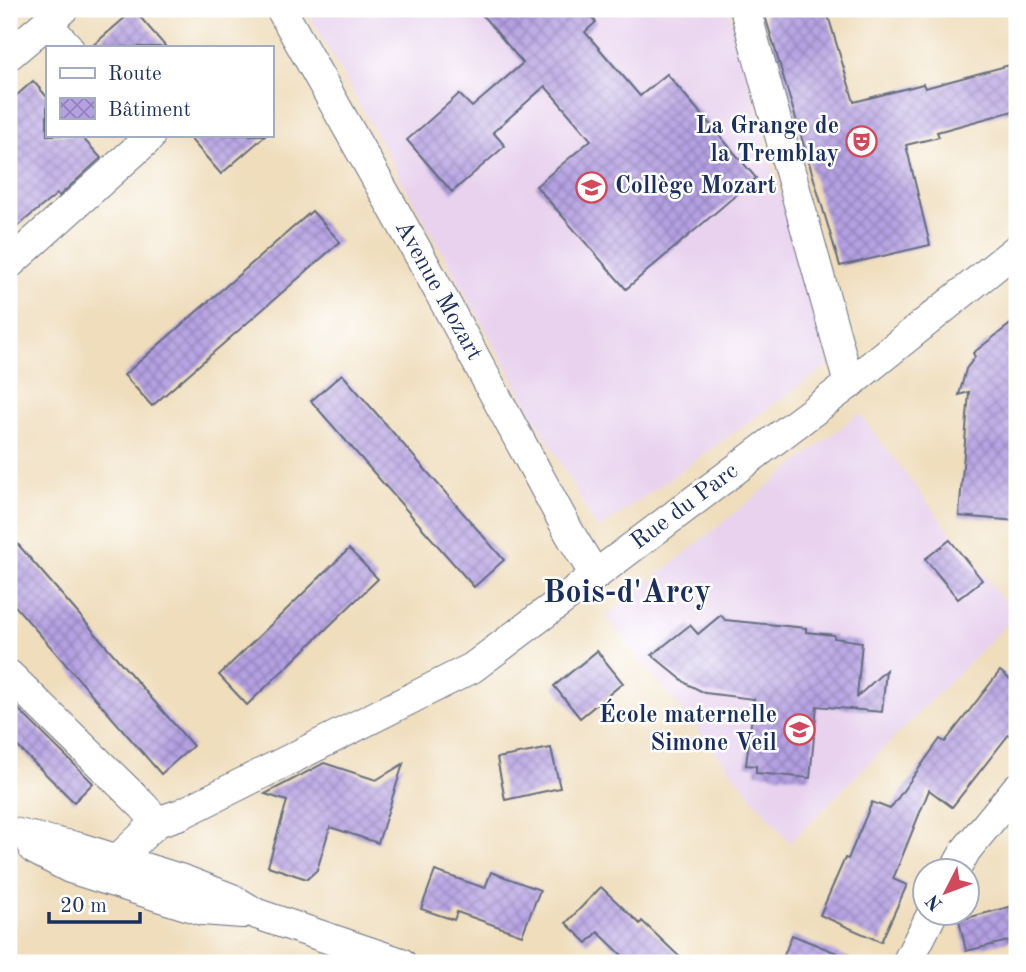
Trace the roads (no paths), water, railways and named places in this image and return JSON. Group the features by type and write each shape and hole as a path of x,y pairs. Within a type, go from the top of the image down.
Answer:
{"street":[{"name":"Avenue Mozart","path":"281,9 595,575"},
{"path":"745,9 849,384"},
{"path":"9,55 55,16 68,46"},
{"path":"9,264 149,138 147,136"},
{"name":"Rue du Parc","path":"118,859 156,822 181,814 471,668 849,384 1017,250"},
{"path":"9,675 156,822"},
{"path":"963,856 1017,788"},
{"path":"9,834 79,848 183,880 232,899 257,914 401,963"},
{"path":"9,834 70,868 202,910 257,914"},
{"path":"907,963 926,926"}],"place":[{"name":"La Grange de la Tremblay","path":"862,141"},
{"name":"Collège Mozart","path":"592,187"},
{"name":"École maternelle Simone Veil","path":"800,730"}],"district":[{"name":"Bois-d'Arcy","path":"627,594"}]}
